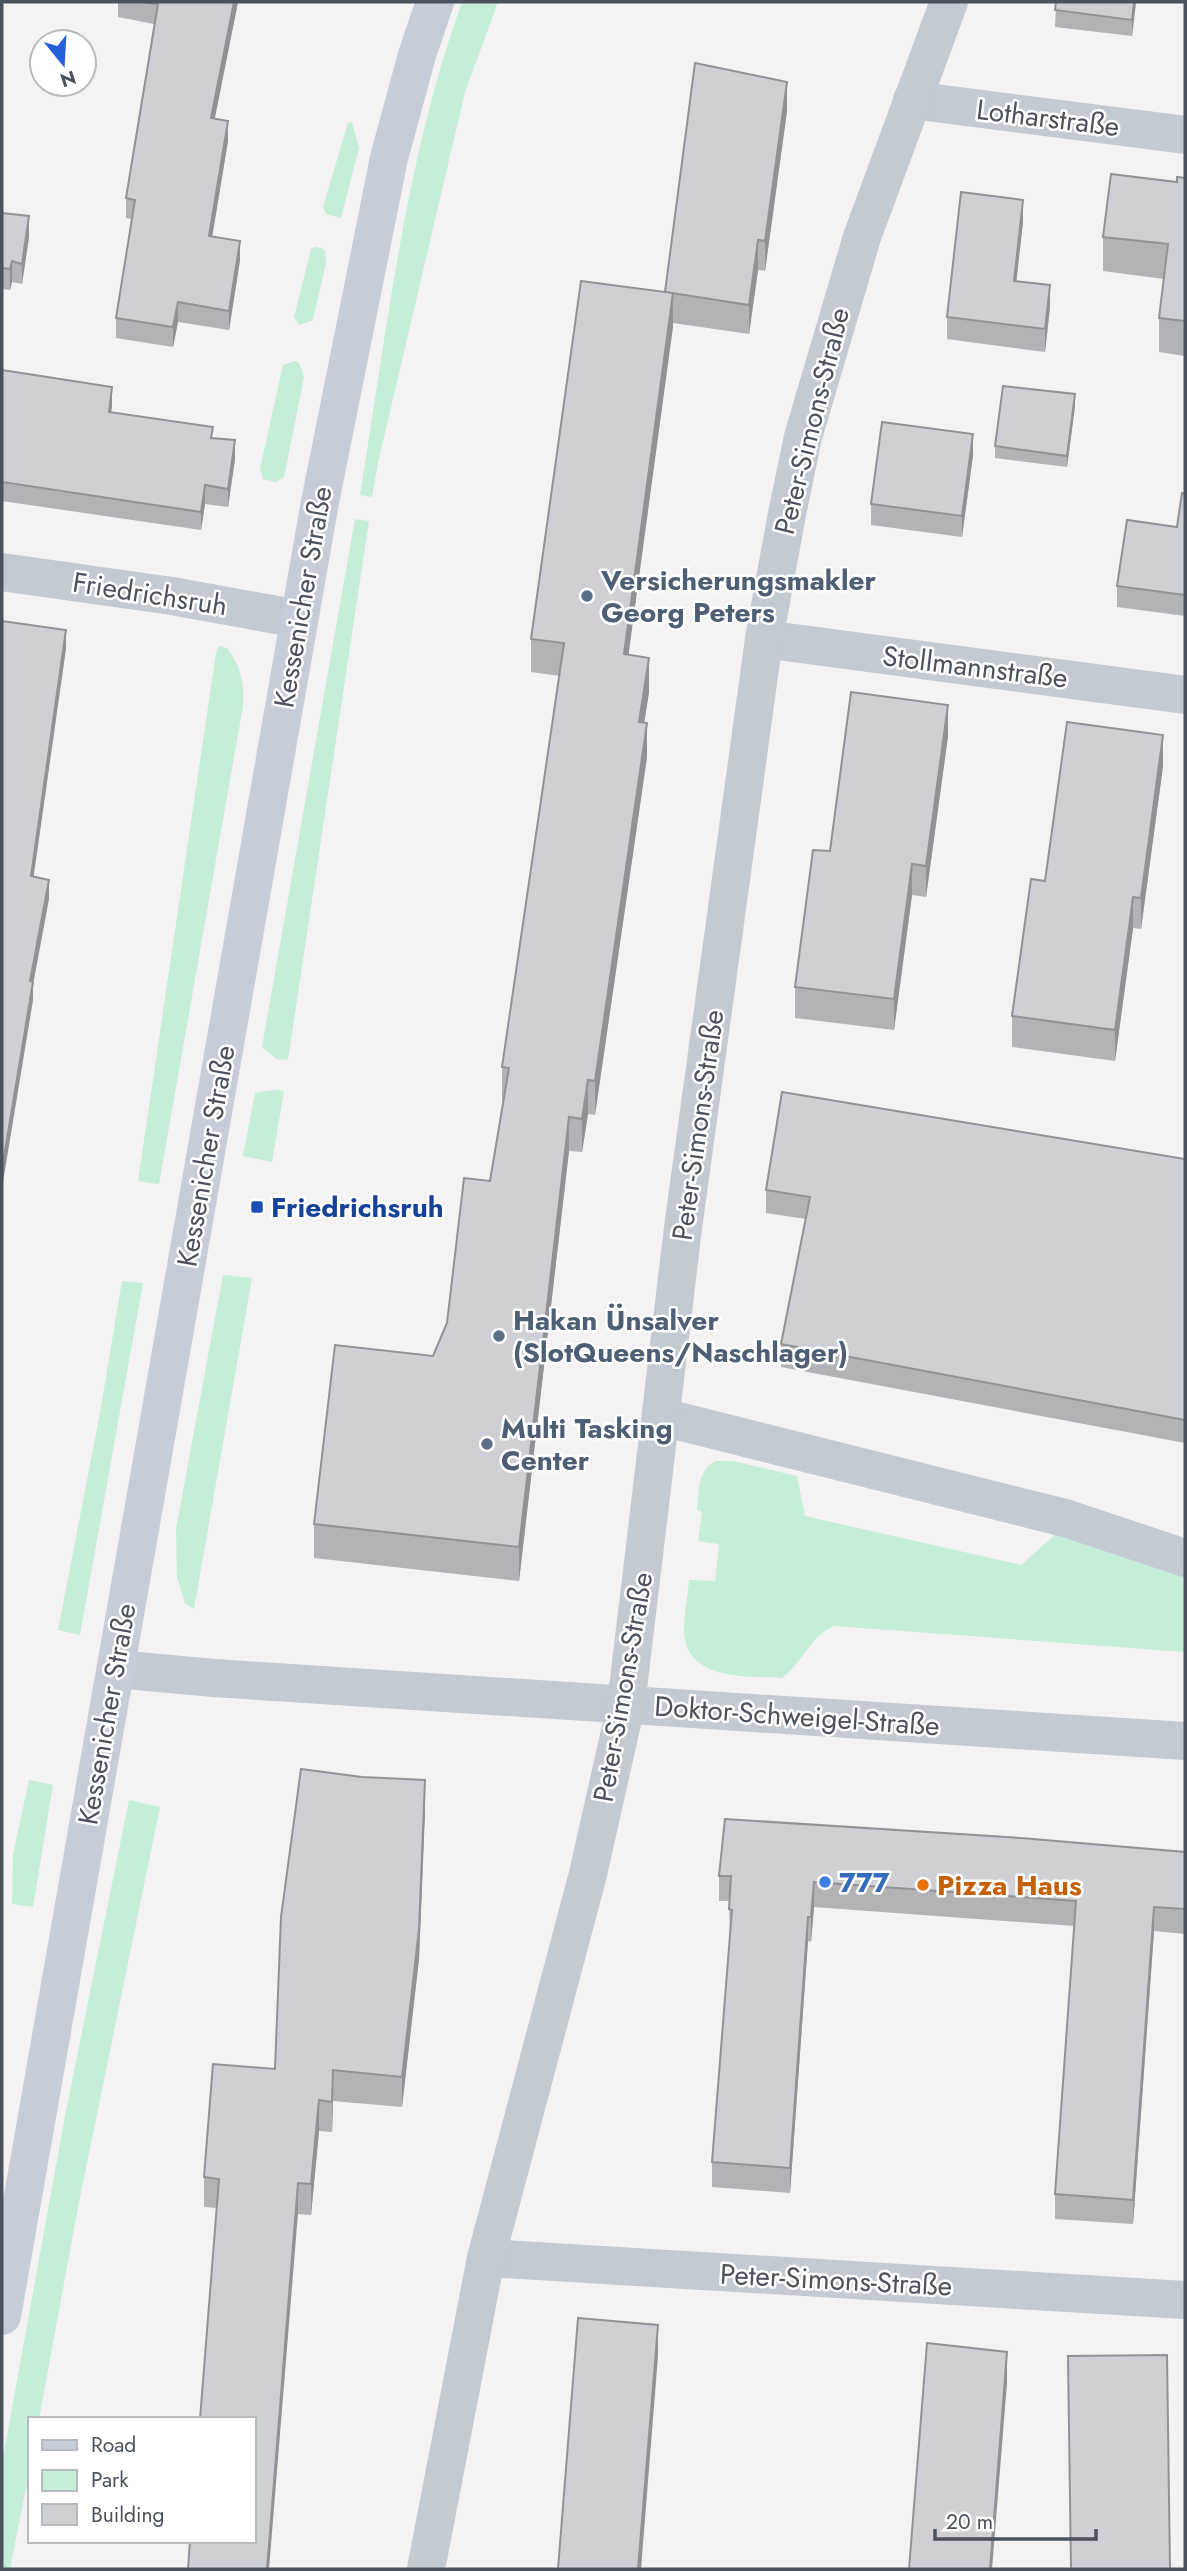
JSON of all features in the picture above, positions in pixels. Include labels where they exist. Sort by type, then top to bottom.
[{"type":"main road","name":"Kessenicher Straße","points":[[2,2316],[299,619],[388,158],[416,55],[435,2]]},
{"type":"street","name":"Peter-Simons-Straße","points":[[426,2569],[486,2258],[588,1874],[626,1705],[683,1228],[764,639],[803,437],[862,237],[948,2]]},
{"type":"street","name":"Lotharstraße","points":[[912,100],[1185,135]]},
{"type":"street","name":"Friedrichsruh","points":[[2,572],[172,596],[299,619]]},
{"type":"street","name":"Stollmannstraße","points":[[764,639],[1185,695]]},
{"type":"street","points":[[662,1417],[1053,1514],[1185,1558]]},
{"type":"street","name":"Doktor-Schweigel-Straße","points":[[116,1669],[195,1677],[1185,1741]]},
{"type":"street","name":"Peter-Simons-Straße","points":[[486,2258],[1185,2300]]},
{"type":"green space","points":[[462,2],[498,2],[465,92],[372,497],[360,495],[389,308],[412,184],[442,62]]},
{"type":"green space","points":[[352,122],[359,148],[341,218],[326,214],[323,207],[348,123]]},
{"type":"green space","points":[[315,247],[325,251],[326,263],[313,320],[299,325],[294,317],[311,249]]},
{"type":"green space","points":[[294,361],[299,363],[304,377],[284,477],[276,482],[263,479],[260,469],[283,365]]},
{"type":"green space","points":[[355,519],[369,521],[288,1060],[277,1059],[262,1047]]},
{"type":"green space","points":[[219,646],[227,648],[238,668],[242,682],[243,706],[159,1184],[138,1181]]},
{"type":"green space","points":[[284,1091],[272,1162],[243,1156],[255,1093]]},
{"type":"green space","points":[[223,1275],[252,1278],[194,1609],[185,1603],[177,1577],[176,1529]]},
{"type":"green space","points":[[122,1281],[143,1283],[80,1635],[58,1630],[100,1413]]},
{"type":"green space","points":[[716,1461],[733,1461],[797,1476],[805,1516],[1021,1565],[1058,1532],[1185,1577],[1185,1652],[835,1626],[820,1635],[782,1678],[736,1675],[706,1667],[695,1659],[687,1647],[684,1624],[689,1580],[715,1581],[719,1544],[698,1541],[702,1512],[697,1510],[702,1476]]},
{"type":"green space","points":[[29,1780],[53,1785],[33,1907],[12,1904],[13,1855]]},
{"type":"green space","points":[[129,1800],[160,1807],[79,2202],[39,2417],[28,2417],[28,2478],[10,2569],[2,2569],[2,2463],[65,2116]]},
{"type":"building","points":[[142,2],[234,2],[211,118],[228,121],[209,236],[240,241],[229,311],[178,302],[173,327],[116,318],[135,200],[126,198],[158,4]]},
{"type":"building","points":[[1056,2],[1134,2],[1132,20],[1055,10]]},
{"type":"building","points":[[695,63],[787,82],[765,241],[758,240],[749,305],[665,292]]},
{"type":"building","points":[[1111,174],[1177,182],[1177,177],[1185,178],[1185,321],[1159,318],[1168,244],[1103,237]]},
{"type":"building","points":[[961,192],[1023,200],[1014,281],[1050,285],[1045,329],[947,317]]},
{"type":"building","points":[[2,213],[29,216],[22,264],[12,261],[10,269],[2,268]]},
{"type":"building","points":[[581,281],[673,293],[624,654],[649,658],[639,722],[647,723],[595,1081],[588,1080],[582,1119],[569,1117],[519,1547],[314,1524],[335,1345],[433,1356],[447,1323],[464,1178],[490,1181],[509,1068],[502,1067],[564,643],[531,639]]},
{"type":"building","points":[[2,370],[112,387],[109,412],[213,427],[211,438],[235,440],[228,489],[205,485],[201,512],[2,482]]},
{"type":"building","points":[[1003,386],[1075,394],[1067,456],[995,446]]},
{"type":"building","points":[[882,422],[973,434],[962,516],[871,504]]},
{"type":"building","points":[[1182,493],[1185,494],[1185,595],[1117,586],[1127,520],[1177,527]]},
{"type":"building","points":[[2,621],[66,630],[31,876],[49,880],[30,981],[33,982],[2,1169]]},
{"type":"building","points":[[851,692],[948,705],[926,866],[912,864],[894,999],[795,987],[813,850],[830,851]]},
{"type":"building","points":[[1067,722],[1163,735],[1141,898],[1133,897],[1115,1030],[1012,1016],[1031,879],[1045,881]]},
{"type":"building","points":[[782,1092],[1185,1159],[1185,1420],[781,1344],[810,1197],[766,1190]]},
{"type":"building","points":[[301,1769],[362,1777],[425,1780],[419,1929],[402,2077],[333,2070],[332,2102],[319,2100],[311,2184],[298,2183],[267,2569],[188,2569],[190,2543],[256,2543],[256,2417],[200,2417],[219,2179],[204,2177],[213,2064],[275,2069],[281,1917]]},
{"type":"building","points":[[725,1819],[1021,1838],[1185,1852],[1185,1909],[1154,1907],[1133,2200],[1055,2194],[1076,1901],[814,1882],[811,1917],[808,1917],[790,2168],[712,2162],[732,1910],[729,1909],[731,1876],[719,1876]]},
{"type":"building","points":[[578,2318],[658,2325],[638,2569],[558,2569]]},
{"type":"building","points":[[927,2343],[1007,2352],[990,2569],[909,2569]]},
{"type":"building","points":[[1167,2355],[1170,2569],[1071,2569],[1068,2356]]},
{"type":"place","name":"Versicherungsmakler Georg Peters","points":[[587,596]]},
{"type":"place","name":"Friedrichsruh","points":[[257,1207]]},
{"type":"place","name":"Hakan Ünsalver (SlotQueens/Naschlager)","points":[[499,1336]]},
{"type":"place","name":"Multi Tasking Center","points":[[487,1444]]},
{"type":"place","name":"777","points":[[825,1882]]},
{"type":"place","name":"Pizza Haus","points":[[923,1885]]}]
